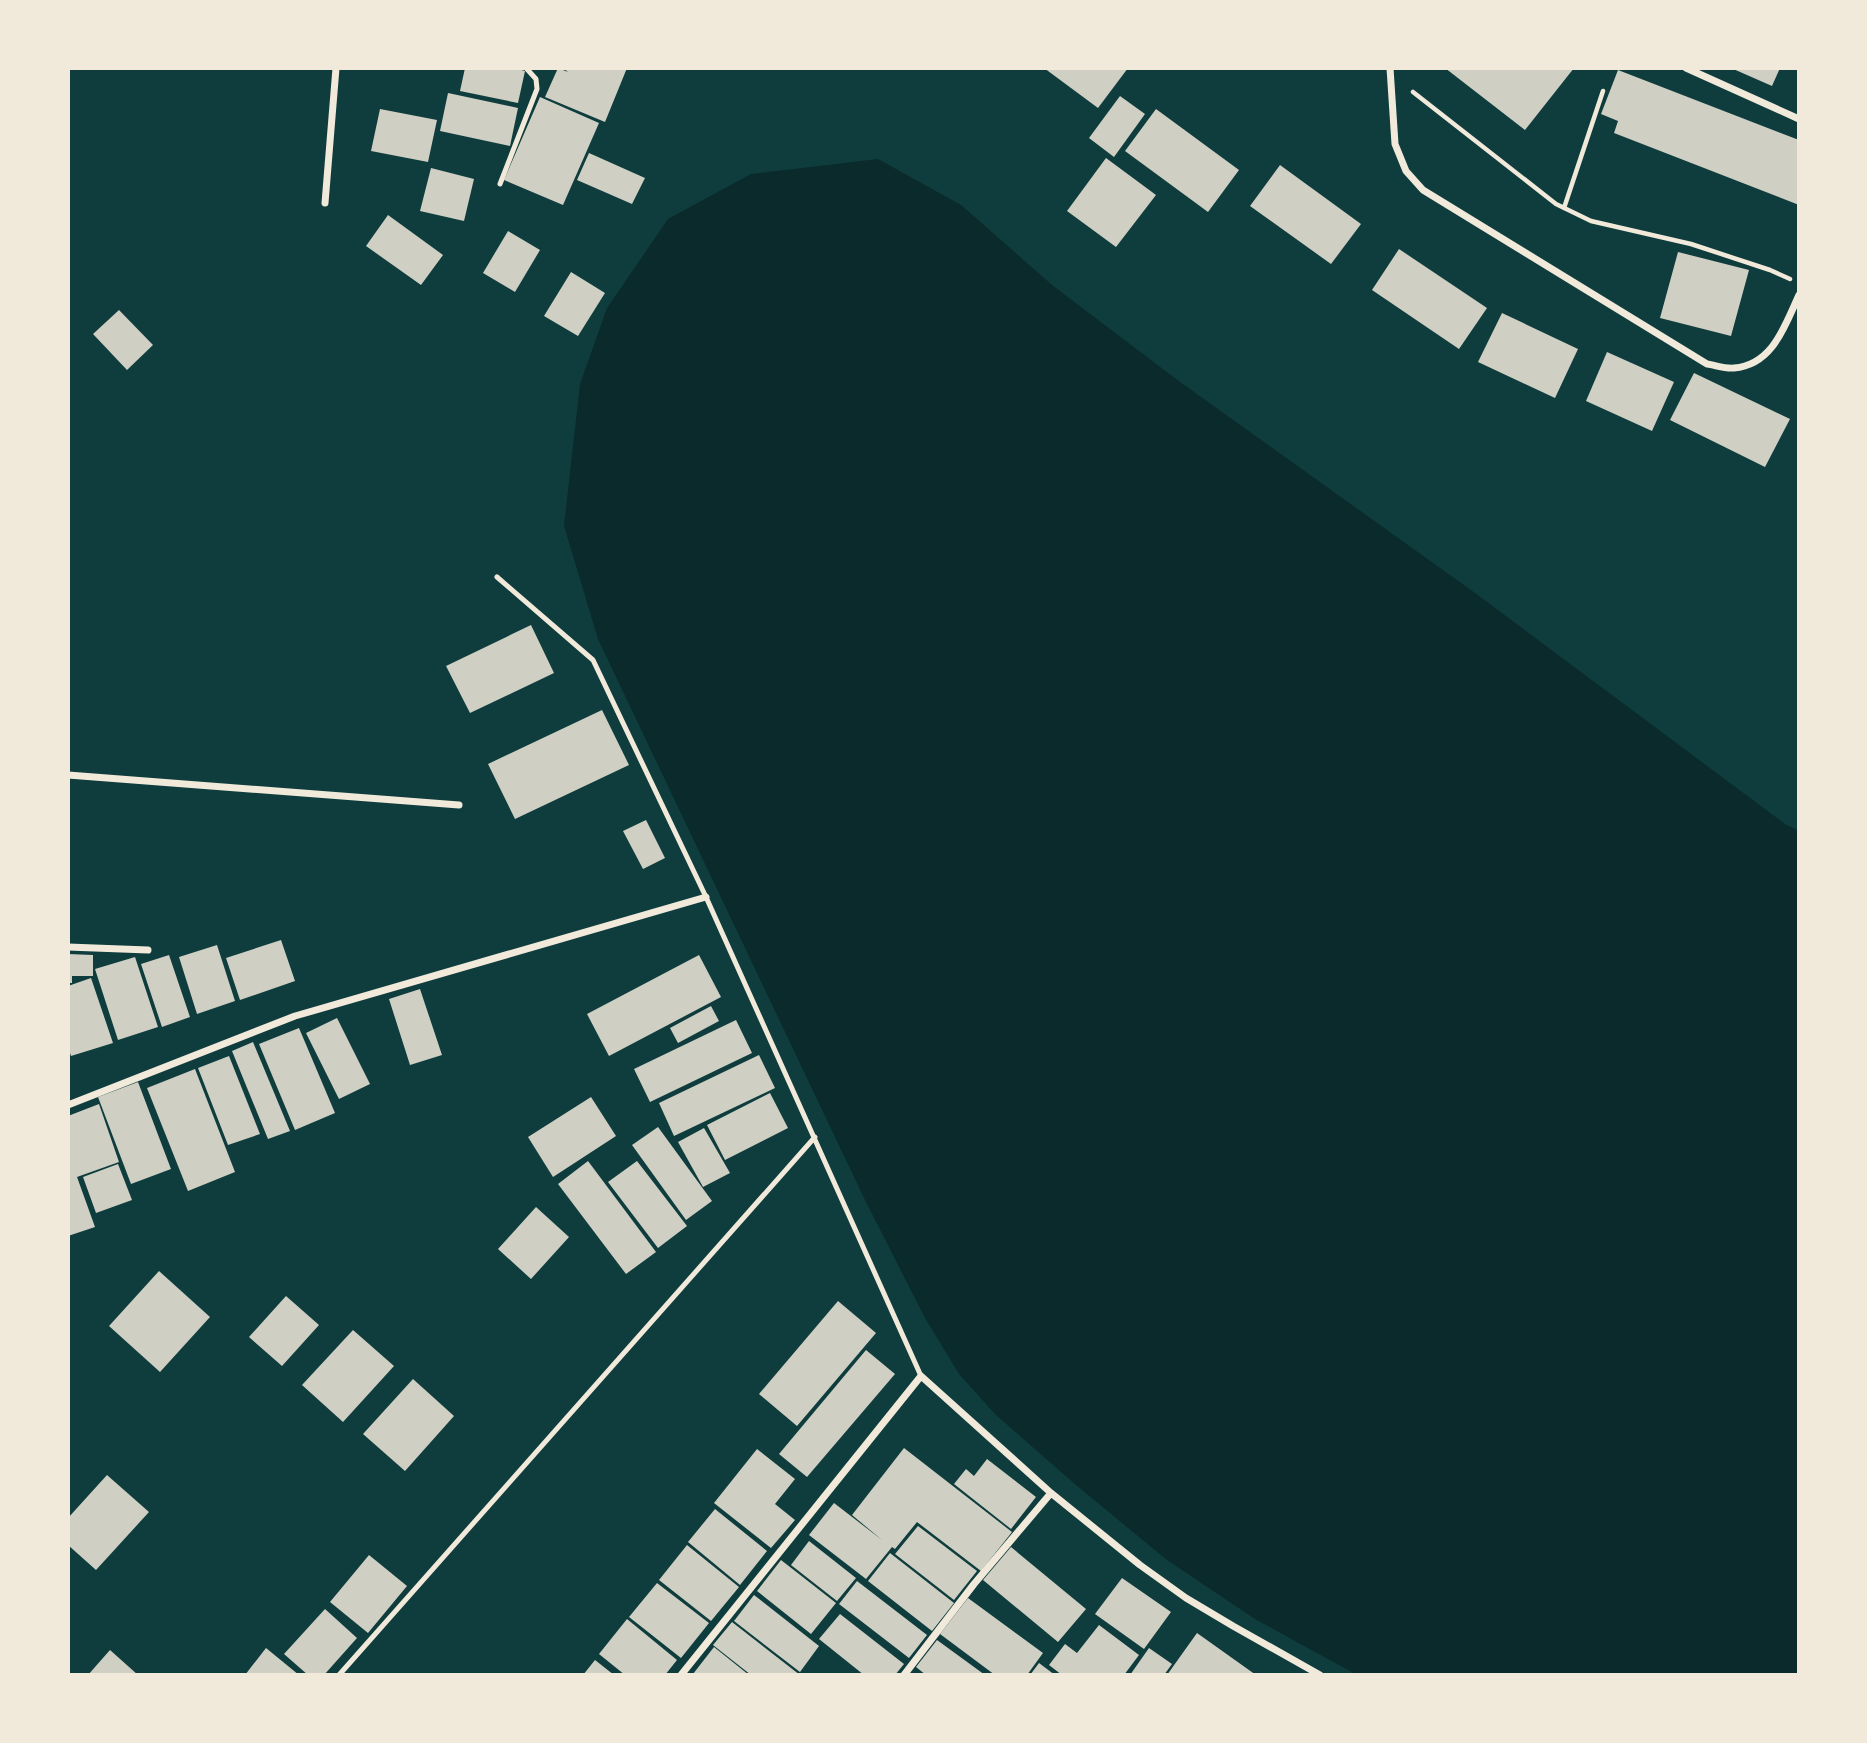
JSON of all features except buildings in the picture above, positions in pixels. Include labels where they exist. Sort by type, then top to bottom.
[{"type":"street","points":[[325,203],[336,68]]},
{"type":"street","points":[[1686,68],[1799,118]]},
{"type":"street","points":[[1390,71],[1395,144],[1406,171],[1423,190],[1707,364],[1732,368],[1750,365],[1765,355],[1777,341],[1799,295]]},
{"type":"street","points":[[68,775],[459,805]]},
{"type":"street","points":[[68,1105],[295,1016],[706,897]]},
{"type":"street","points":[[68,947],[148,950]]},
{"type":"street","points":[[681,1675],[920,1376],[1051,1493],[1140,1566],[1186,1598],[1320,1675]]},
{"type":"street","points":[[904,1675],[974,1584],[1051,1493]]},
{"type":"lane","points":[[500,184],[537,89],[536,79],[526,68]]},
{"type":"lane","points":[[497,576],[593,660],[706,897],[920,1376]]},
{"type":"lane","points":[[339,1675],[815,1138]]},
{"type":"path","points":[[1390,71],[1556,204],[1591,221],[1691,244],[1770,270],[1799,284]]},
{"type":"path","points":[[1564,208],[1603,91]]},
{"type":"water","points":[[878,159],[961,205],[1052,285],[1176,379],[1475,593],[1785,824],[1799,831],[1799,1675],[1357,1675],[1255,1619],[1167,1560],[995,1414],[959,1374],[925,1318],[864,1198],[598,639],[564,526],[580,384],[607,308],[668,219],[751,174]]}]
